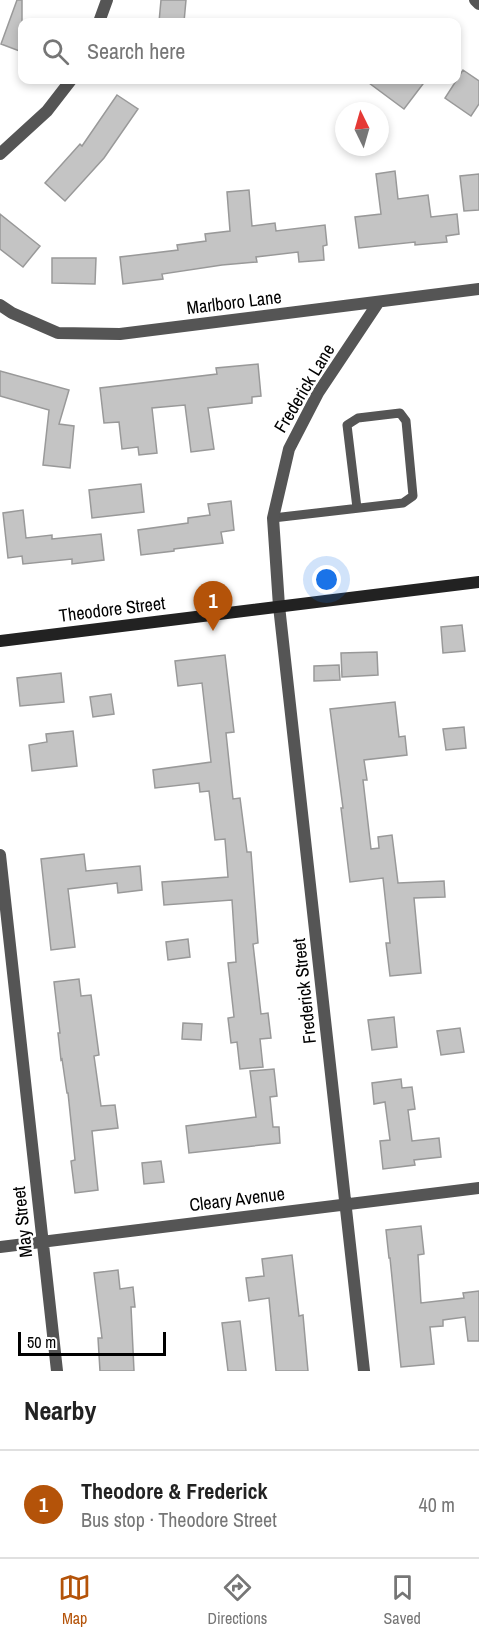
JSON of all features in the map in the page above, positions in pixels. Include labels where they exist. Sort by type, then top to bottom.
[{"type":"main road","name":"Theodore Street","points":[[0,641],[479,582]]},
{"type":"street","points":[[100,18],[107,0]]},
{"type":"street","points":[[475,0],[479,4]]},
{"type":"street","points":[[0,154],[47,111],[68,84]]},
{"type":"street","name":"Marlboro Lane","points":[[0,305],[12,314],[58,333],[120,334],[479,289]]},
{"type":"street","name":"Frederick Lane","points":[[279,606],[273,518],[289,449],[318,393],[378,303]]},
{"type":"street","name":"Frederick Street","points":[[279,606],[364,1371]]},
{"type":"street","name":"May Street","points":[[0,855],[57,1371]]},
{"type":"street","name":"Cleary Avenue","points":[[0,1247],[479,1188]]},
{"type":"lane","points":[[273,518],[403,503],[413,496],[406,421],[400,413],[358,418],[347,425],[357,508]]},
{"type":"building","points":[[17,0],[22,0],[22,18],[18,18],[18,50],[1,44]]},
{"type":"building","points":[[161,0],[186,0],[184,18],[159,18]]},
{"type":"building","points":[[463,70],[479,81],[479,104],[471,116],[445,98],[454,84],[461,84]]},
{"type":"building","points":[[370,84],[423,84],[404,109]]},
{"type":"building","points":[[117,95],[138,109],[104,158],[65,201],[45,183],[80,144],[82,146]]},
{"type":"building","points":[[395,171],[398,199],[428,195],[431,217],[457,214],[459,234],[446,236],[447,242],[415,245],[415,242],[359,248],[355,217],[381,214],[376,174]]},
{"type":"building","points":[[479,174],[479,210],[464,211],[460,176]]},
{"type":"building","points":[[249,190],[252,226],[275,223],[276,231],[325,225],[327,245],[323,246],[324,260],[299,262],[298,252],[256,257],[257,262],[162,274],[163,279],[123,284],[120,257],[178,250],[177,245],[206,241],[205,234],[230,231],[227,192]]},
{"type":"building","points":[[0,214],[40,246],[23,267],[0,249]]},
{"type":"building","points":[[52,258],[96,258],[95,284],[52,283]]},
{"type":"building","points":[[258,364],[261,396],[252,397],[252,403],[208,408],[214,449],[191,452],[185,405],[152,408],[157,453],[139,455],[138,447],[122,449],[119,422],[104,423],[100,388],[217,374],[216,368]]},
{"type":"building","points":[[0,371],[69,390],[59,424],[74,426],[70,468],[43,465],[49,410],[0,396]]},
{"type":"building","points":[[141,484],[144,512],[92,518],[89,490]]},
{"type":"building","points":[[231,501],[234,530],[221,532],[223,543],[141,555],[138,530],[188,523],[188,518],[210,515],[208,504]]},
{"type":"building","points":[[23,510],[26,538],[52,535],[52,539],[101,534],[104,560],[72,564],[72,559],[23,564],[22,556],[8,558],[3,513]]},
{"type":"building","points":[[462,625],[465,651],[443,653],[441,627]]},
{"type":"building","points":[[377,652],[378,675],[342,677],[341,653]]},
{"type":"building","points":[[225,655],[234,732],[226,733],[233,799],[240,798],[247,852],[251,852],[258,943],[253,944],[261,1014],[268,1013],[271,1038],[260,1039],[263,1067],[240,1069],[237,1042],[231,1043],[228,1018],[234,1017],[228,963],[236,962],[232,900],[164,905],[162,882],[228,877],[225,839],[215,840],[209,791],[200,792],[199,783],[155,788],[153,770],[211,762],[202,683],[178,686],[175,661]]},
{"type":"building","points":[[339,665],[340,680],[314,681],[314,666]]},
{"type":"building","points":[[61,673],[64,702],[20,706],[17,678]]},
{"type":"building","points":[[111,694],[114,714],[93,717],[90,697]]},
{"type":"building","points":[[395,702],[399,737],[405,736],[407,755],[364,760],[367,780],[363,780],[371,849],[379,848],[378,837],[392,835],[398,883],[444,881],[445,897],[414,898],[421,973],[390,976],[386,943],[390,943],[383,878],[350,882],[330,709]]},
{"type":"building","points":[[464,727],[466,748],[446,750],[443,729]]},
{"type":"building","points":[[73,731],[77,766],[32,771],[29,745],[47,742],[46,734]]},
{"type":"building","points":[[84,854],[86,871],[140,866],[142,890],[118,893],[117,883],[68,889],[75,947],[51,950],[41,859]]},
{"type":"building","points":[[188,939],[190,957],[168,960],[166,942]]},
{"type":"building","points":[[79,979],[81,996],[91,995],[99,1055],[94,1056],[101,1106],[115,1105],[118,1128],[92,1131],[98,1190],[75,1193],[71,1161],[75,1160],[68,1093],[61,1060],[54,982]]},
{"type":"building","points":[[394,1017],[397,1047],[372,1050],[368,1020]]},
{"type":"building","points":[[183,1023],[202,1024],[201,1040],[182,1039]]},
{"type":"building","points":[[460,1028],[464,1052],[441,1055],[437,1031]]},
{"type":"building","points":[[274,1069],[277,1096],[270,1097],[273,1127],[279,1127],[280,1143],[189,1153],[186,1126],[256,1117],[250,1071]]},
{"type":"building","points":[[401,1079],[402,1088],[412,1087],[415,1109],[408,1110],[412,1141],[439,1138],[441,1157],[414,1160],[415,1165],[383,1169],[380,1141],[390,1140],[385,1102],[374,1104],[372,1083]]},
{"type":"building","points":[[161,1161],[164,1182],[144,1184],[142,1163]]},
{"type":"building","points":[[421,1226],[424,1254],[418,1255],[421,1303],[464,1298],[463,1293],[479,1291],[479,1341],[468,1341],[465,1317],[443,1320],[443,1326],[430,1327],[434,1364],[401,1367],[386,1230]]},
{"type":"building","points":[[292,1255],[299,1316],[303,1315],[308,1371],[276,1371],[269,1298],[249,1301],[246,1278],[264,1276],[262,1259]]},
{"type":"building","points":[[118,1270],[120,1289],[133,1287],[135,1307],[131,1307],[134,1371],[100,1371],[98,1338],[102,1338],[94,1273]]},
{"type":"building","points":[[240,1321],[246,1371],[228,1371],[222,1323]]},
{"type":"place","name":"Theodore & Frederick","points":[[213,631]]}]
